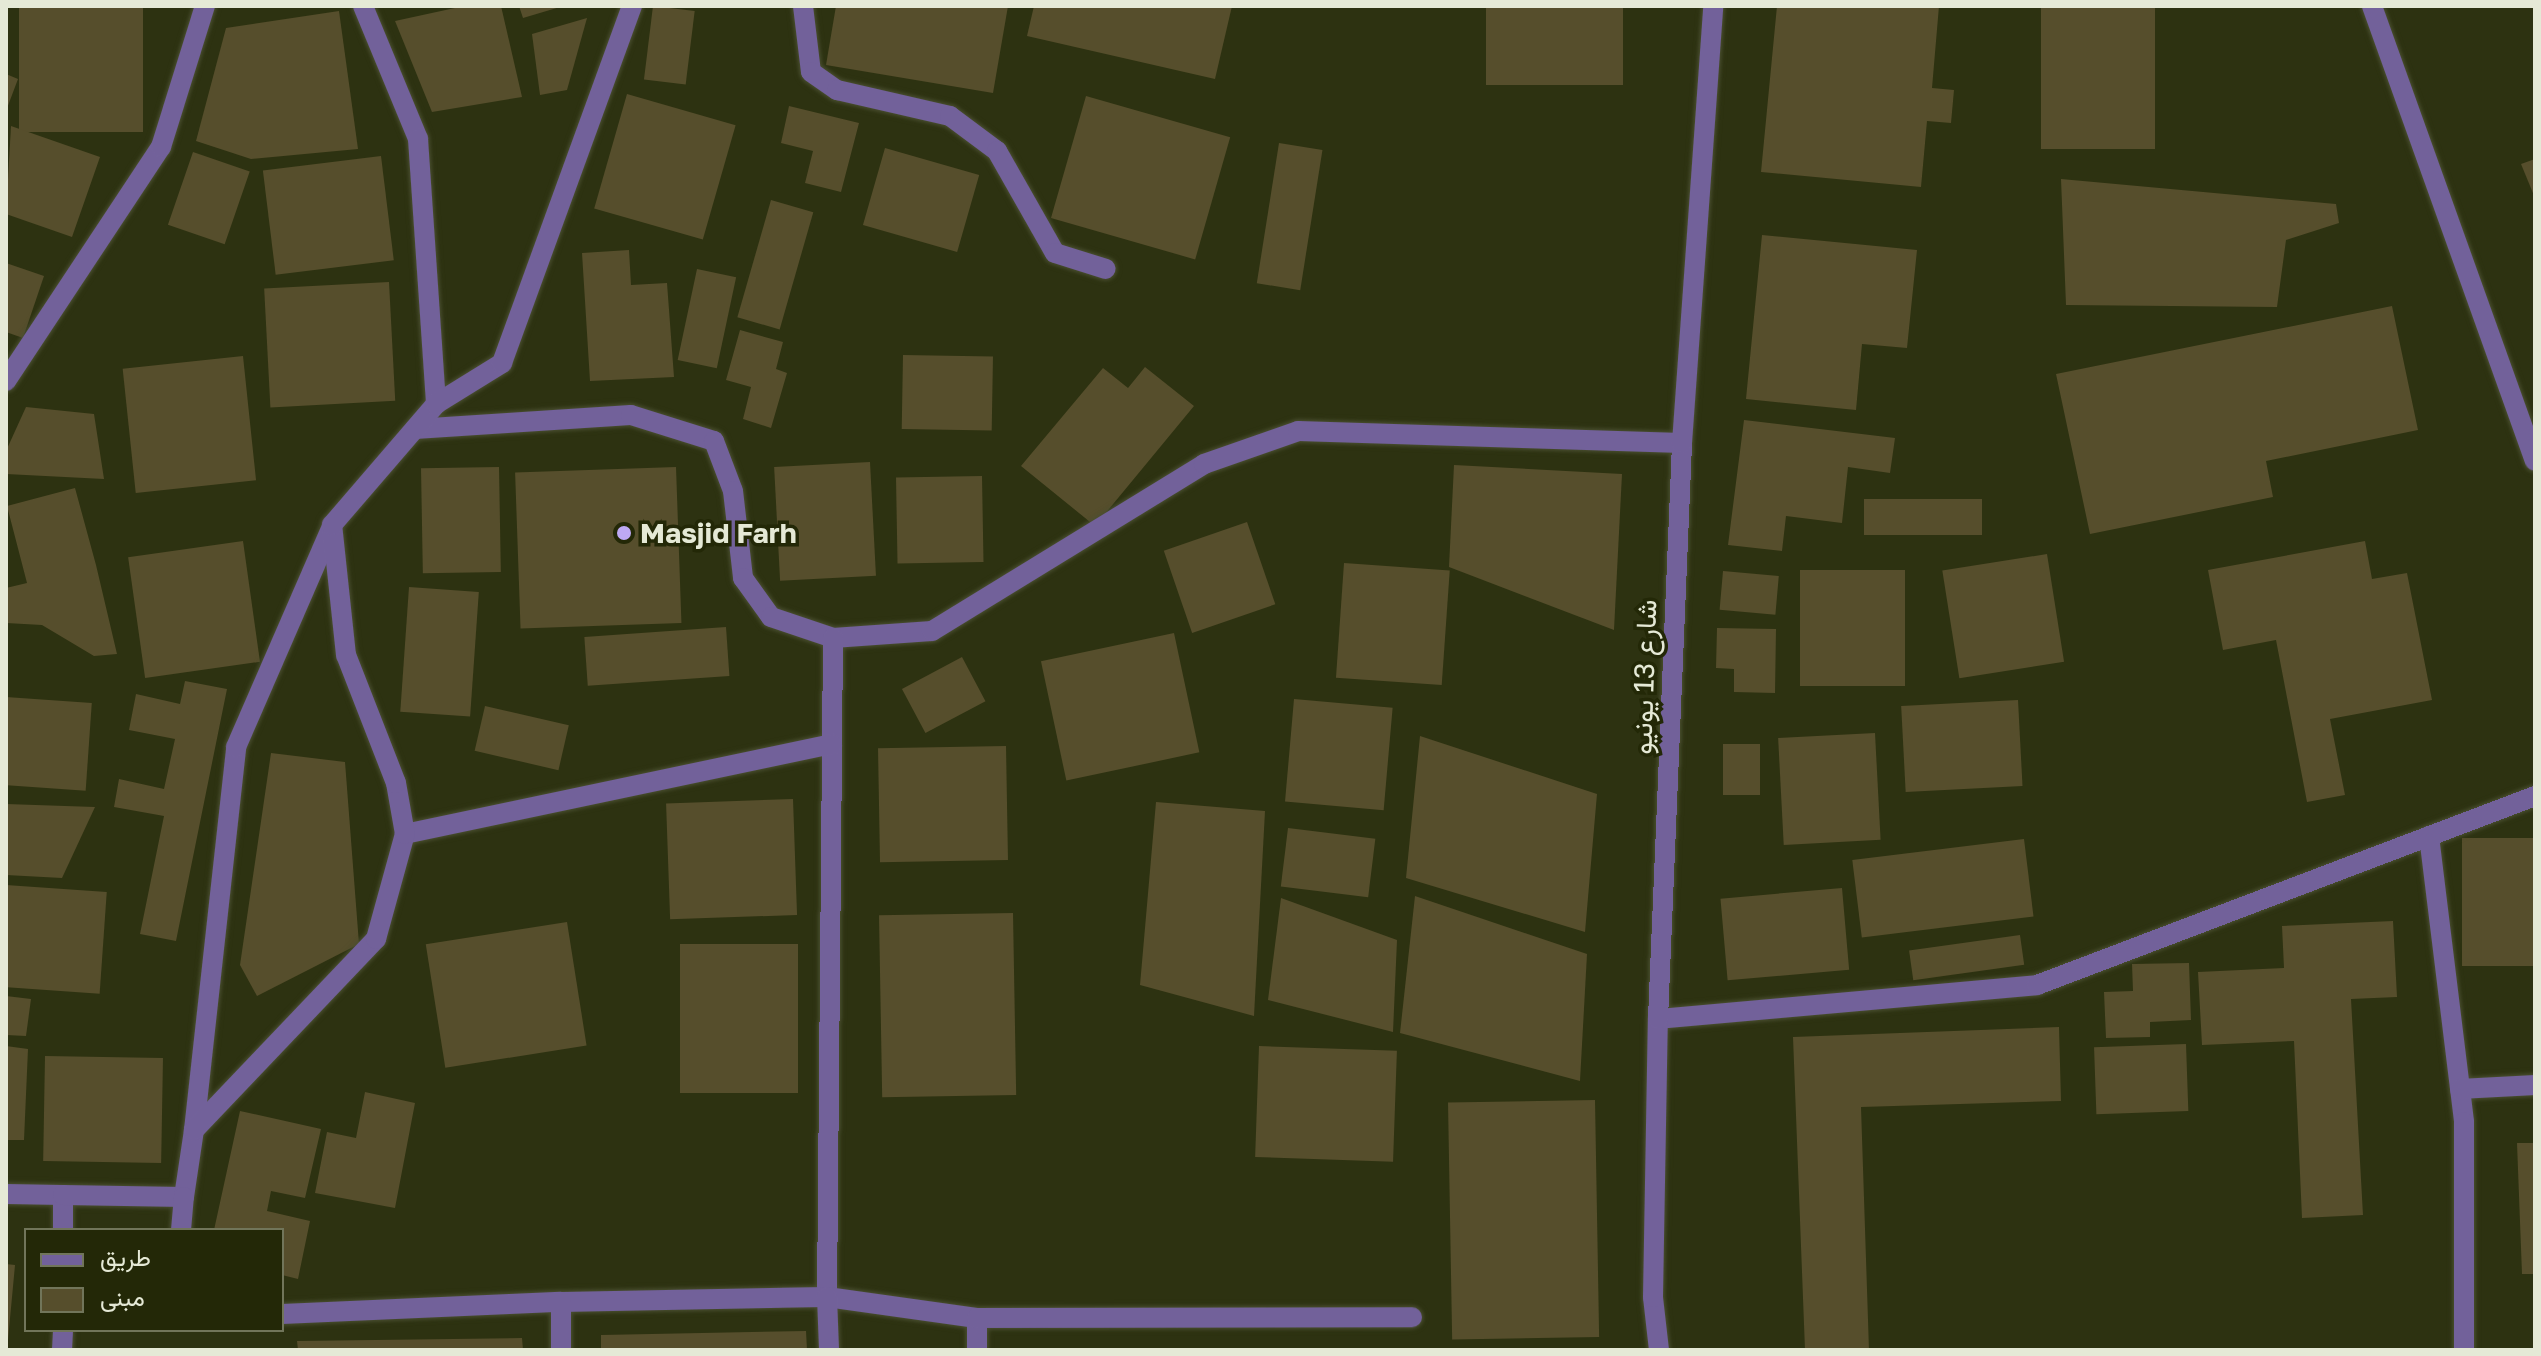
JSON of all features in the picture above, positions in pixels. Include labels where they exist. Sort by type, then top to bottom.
[{"type":"street","points":[[6,381],[161,147],[205,6]]},
{"type":"street","points":[[363,6],[418,139],[436,404]]},
{"type":"street","points":[[181,1228],[236,747],[332,525],[436,404],[502,363],[632,6]]},
{"type":"street","points":[[803,6],[811,72],[837,90],[950,116],[997,151],[1055,253],[1106,269]]},
{"type":"street","name":"شارع 13 يونيو","points":[[1659,1350],[1653,1297],[1658,1019],[1682,443],[1713,6]]},
{"type":"street","points":[[2372,6],[2535,461]]},
{"type":"street","points":[[415,429],[631,415],[714,441],[733,491],[743,578],[771,617],[833,638],[932,631],[1204,464],[1298,431],[1682,443]]},
{"type":"street","points":[[194,1130],[376,939],[405,834],[396,783],[346,655],[332,525]]},
{"type":"street","points":[[829,1350],[833,638]]},
{"type":"street","points":[[405,834],[832,744]]},
{"type":"street","points":[[1658,1019],[2037,985],[2535,796]]},
{"type":"street","points":[[2429,836],[2460,1089],[2464,1350]]},
{"type":"street","points":[[2460,1089],[2535,1085]]},
{"type":"street","points":[[6,1194],[184,1197]]},
{"type":"street","points":[[63,1195],[63,1228]]},
{"type":"street","points":[[284,1314],[561,1302],[827,1297],[977,1318],[1412,1317]]},
{"type":"street","points":[[561,1302],[561,1350]]},
{"type":"street","points":[[977,1318],[977,1350]]},
{"type":"building","points":[[19,6],[143,6],[143,132],[19,132]]},
{"type":"building","points":[[464,6],[501,6],[522,97],[432,112],[395,21]]},
{"type":"building","points":[[519,6],[560,6],[560,7],[523,18]]},
{"type":"building","points":[[653,6],[695,11],[686,85],[644,79]]},
{"type":"building","points":[[836,6],[1008,6],[993,93],[826,65]]},
{"type":"building","points":[[1034,6],[1232,6],[1215,79],[1027,36]]},
{"type":"building","points":[[1486,6],[1623,6],[1623,85],[1486,85]]},
{"type":"building","points":[[1777,6],[1939,6],[1932,88],[1954,90],[1951,123],[1927,121],[1921,187],[1761,172]]},
{"type":"building","points":[[2041,6],[2155,6],[2155,149],[2041,149]]},
{"type":"building","points":[[339,11],[358,149],[251,159],[196,141],[226,28]]},
{"type":"building","points":[[587,18],[567,90],[540,95],[532,34]]},
{"type":"building","points":[[6,74],[18,79],[6,111]]},
{"type":"building","points":[[627,94],[736,125],[703,240],[594,208]]},
{"type":"building","points":[[1086,96],[1230,137],[1195,259],[1051,218]]},
{"type":"building","points":[[789,106],[859,123],[841,192],[805,183],[813,151],[781,143]]},
{"type":"building","points":[[11,126],[100,157],[72,237],[6,214]]},
{"type":"building","points":[[1279,143],[1322,150],[1300,290],[1257,283]]},
{"type":"building","points":[[885,148],[979,175],[957,252],[863,225]]},
{"type":"building","points":[[193,152],[250,172],[225,244],[168,225]]},
{"type":"building","points":[[381,156],[394,260],[276,275],[263,171]]},
{"type":"building","points":[[2535,159],[2535,198],[2521,164]]},
{"type":"building","points":[[2061,179],[2336,204],[2339,223],[2286,240],[2277,307],[2066,305]]},
{"type":"building","points":[[771,200],[813,212],[780,329],[737,317]]},
{"type":"building","points":[[1762,235],[1917,250],[1907,348],[1862,344],[1856,410],[1746,399]]},
{"type":"building","points":[[629,250],[631,285],[667,283],[674,377],[590,381],[582,253]]},
{"type":"building","points":[[6,263],[44,276],[23,338],[6,332]]},
{"type":"building","points":[[697,269],[736,277],[717,368],[678,360]]},
{"type":"building","points":[[389,282],[395,401],[270,407],[264,289]]},
{"type":"building","points":[[2392,306],[2418,430],[2266,461],[2273,497],[2090,534],[2056,374]]},
{"type":"building","points":[[740,330],[783,342],[776,369],[787,373],[771,428],[743,419],[751,387],[726,380]]},
{"type":"building","points":[[903,355],[993,357],[992,431],[902,429]]},
{"type":"building","points":[[243,356],[256,480],[136,493],[123,369]]},
{"type":"building","points":[[1145,367],[1194,406],[1095,526],[1021,466],[1103,368],[1128,388]]},
{"type":"building","points":[[26,407],[94,414],[104,479],[6,474],[6,451]]},
{"type":"building","points":[[1744,420],[1895,438],[1890,473],[1848,467],[1842,523],[1786,516],[1782,551],[1728,545]]},
{"type":"building","points":[[870,462],[876,576],[780,581],[774,467]]},
{"type":"building","points":[[1454,465],[1622,474],[1614,630],[1449,567]]},
{"type":"building","points":[[499,467],[501,572],[423,573],[421,468]]},
{"type":"building","points":[[676,467],[681,623],[521,629],[515,473]]},
{"type":"building","points":[[982,476],[984,562],[898,563],[896,478]]},
{"type":"building","points":[[75,488],[117,654],[94,656],[42,625],[6,623],[6,588],[27,583],[7,506]]},
{"type":"building","points":[[1864,499],[1982,499],[1982,535],[1864,535]]},
{"type":"building","points":[[1247,522],[1275,604],[1192,633],[1164,551]]},
{"type":"building","points":[[243,541],[260,662],[145,678],[128,557]]},
{"type":"building","points":[[2365,541],[2372,579],[2407,573],[2432,700],[2330,719],[2345,795],[2307,802],[2276,640],[2223,650],[2208,570]]},
{"type":"building","points":[[2047,554],[2064,662],[1959,678],[1942,571]]},
{"type":"building","points":[[1344,563],[1450,570],[1442,685],[1336,678]]},
{"type":"building","points":[[1800,570],[1905,570],[1905,686],[1800,686]]},
{"type":"building","points":[[1723,571],[1779,576],[1775,615],[1720,610]]},
{"type":"building","points":[[409,587],[479,592],[470,717],[400,712]]},
{"type":"building","points":[[726,627],[729,676],[588,686],[584,637]]},
{"type":"building","points":[[1717,628],[1776,629],[1775,693],[1734,692],[1734,669],[1716,668]]},
{"type":"building","points":[[1174,633],[1199,752],[1066,781],[1041,661]]},
{"type":"building","points":[[962,657],[985,701],[925,733],[902,689]]},
{"type":"building","points":[[185,681],[227,689],[176,941],[140,934],[164,816],[114,807],[119,779],[164,789],[175,739],[129,730],[136,694],[180,704]]},
{"type":"building","points":[[6,697],[92,703],[86,791],[6,785]]},
{"type":"building","points":[[1294,699],[1393,708],[1384,810],[1285,802]]},
{"type":"building","points":[[2018,700],[2023,786],[1906,792],[1901,706]]},
{"type":"building","points":[[485,706],[569,725],[558,770],[475,751]]},
{"type":"building","points":[[1875,733],[1881,840],[1784,845],[1778,738]]},
{"type":"building","points":[[1420,736],[1597,794],[1585,932],[1406,878]]},
{"type":"building","points":[[1723,744],[1760,744],[1760,795],[1723,795]]},
{"type":"building","points":[[1006,746],[1008,860],[880,862],[878,748]]},
{"type":"building","points":[[271,753],[345,762],[359,944],[257,996],[240,965]]},
{"type":"building","points":[[793,799],[797,915],[670,919],[666,803]]},
{"type":"building","points":[[1156,802],[1265,811],[1254,1016],[1140,985]]},
{"type":"building","points":[[6,804],[95,807],[62,878],[6,875]]},
{"type":"building","points":[[1288,828],[1375,839],[1368,897],[1281,887]]},
{"type":"building","points":[[2462,838],[2535,838],[2535,966],[2462,966]]},
{"type":"building","points":[[2024,839],[2034,916],[1862,938],[1852,860]]},
{"type":"building","points":[[6,885],[107,892],[100,994],[6,987]]},
{"type":"building","points":[[1842,888],[1849,970],[1728,980],[1720,899]]},
{"type":"building","points":[[1415,896],[1587,954],[1580,1081],[1400,1033]]},
{"type":"building","points":[[1281,898],[1397,940],[1393,1032],[1268,1000]]},
{"type":"building","points":[[1013,913],[1016,1095],[882,1097],[879,915]]},
{"type":"building","points":[[2393,921],[2397,997],[2351,999],[2363,1215],[2302,1218],[2294,1041],[2202,1045],[2198,972],[2284,968],[2282,926]]},
{"type":"building","points":[[567,922],[587,1045],[445,1068],[426,944]]},
{"type":"building","points":[[2020,935],[2024,965],[1913,980],[1909,951]]},
{"type":"building","points":[[680,944],[798,944],[798,1093],[680,1093]]},
{"type":"building","points":[[2189,963],[2191,1020],[2150,1022],[2150,1037],[2106,1038],[2104,992],[2133,991],[2132,964]]},
{"type":"building","points":[[6,996],[31,999],[26,1036],[6,1035]]},
{"type":"building","points":[[2059,1027],[2061,1101],[1861,1107],[1869,1350],[1805,1350],[1793,1037]]},
{"type":"building","points":[[2186,1044],[2188,1111],[2096,1114],[2094,1047]]},
{"type":"building","points":[[6,1046],[28,1049],[24,1140],[6,1140]]},
{"type":"building","points":[[1259,1046],[1397,1051],[1393,1162],[1255,1157]]},
{"type":"building","points":[[45,1056],[163,1058],[161,1163],[43,1161]]},
{"type":"building","points":[[365,1092],[415,1103],[395,1208],[315,1193],[327,1132],[356,1138]]},
{"type":"building","points":[[1595,1100],[1599,1337],[1452,1340],[1448,1103]]},
{"type":"building","points":[[240,1111],[321,1129],[305,1198],[271,1191],[267,1211],[310,1221],[298,1279],[284,1276],[284,1228],[214,1228]]},
{"type":"building","points":[[2517,1143],[2535,1143],[2535,1274],[2522,1274]]},
{"type":"building","points":[[6,1264],[15,1265],[8,1340],[6,1340]]},
{"type":"building","points":[[806,1331],[807,1350],[601,1350],[601,1335]]},
{"type":"building","points":[[522,1338],[523,1350],[298,1350],[297,1341]]},
{"type":"place","name":"Masjid Farh","points":[[624,533]]}]
